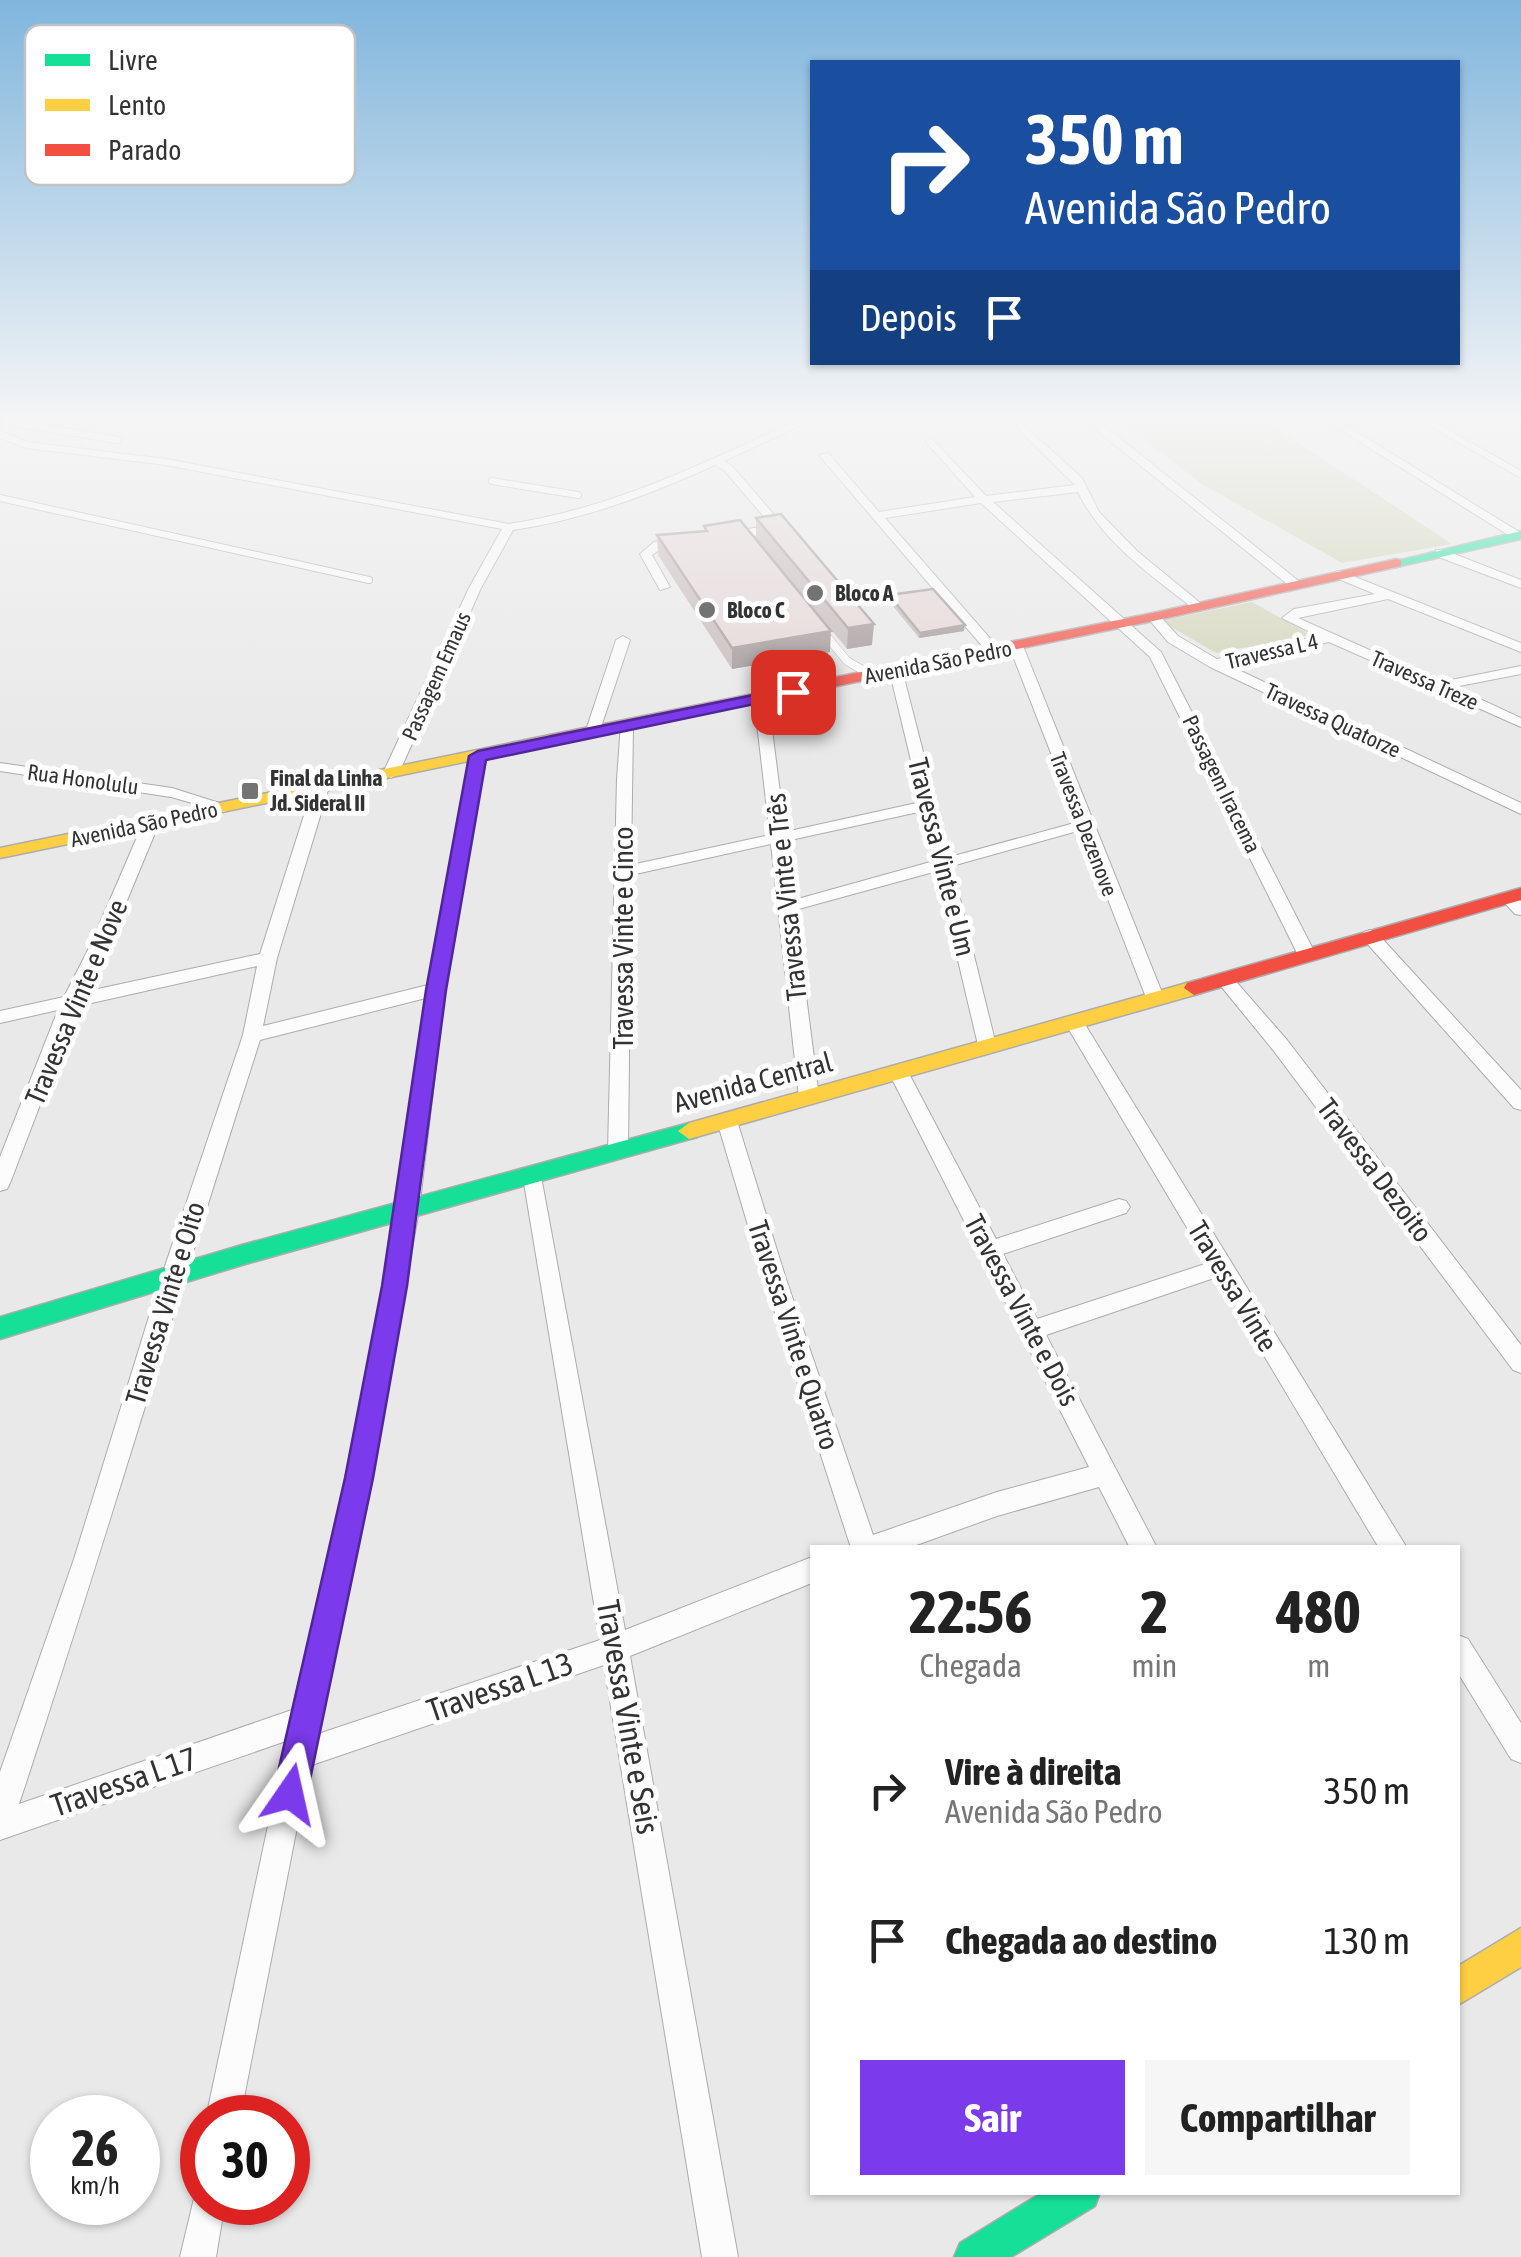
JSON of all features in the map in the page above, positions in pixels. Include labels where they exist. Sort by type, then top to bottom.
[{"type":"main road","name":"Avenida São Pedro","points":[[0,854],[761,698],[786,684],[870,675],[1005,648],[1519,536]]},
{"type":"main road","name":"Avenida Central","points":[[0,1328],[242,1255],[1226,981],[1370,936],[1516,900]]},
{"type":"main road","points":[[1460,1986],[1521,1946]]},
{"type":"main road","points":[[974,2257],[1076,2195]]},
{"type":"street","points":[[500,525],[517,525]]},
{"type":"street","points":[[716,537],[778,528],[776,525]]},
{"type":"street","points":[[885,525],[1005,648]]},
{"type":"street","name":"Passagem Iracema","points":[[1012,525],[1156,655],[1307,955]]},
{"type":"street","points":[[1105,525],[1132,554],[1198,606]]},
{"type":"street","points":[[1222,525],[1296,585]]},
{"type":"street","name":"Passagem Emaus","points":[[391,773],[475,588],[509,527]]},
{"type":"street","points":[[664,587],[650,566],[648,552],[658,544],[700,539]]},
{"type":"street","points":[[1440,553],[1521,584]]},
{"type":"street","points":[[1340,574],[1521,648]]},
{"type":"street","name":"Travessa Treze","points":[[1392,594],[1289,616],[1292,621],[1521,723]]},
{"type":"street","name":"Travessa Quatorze","points":[[1153,618],[1187,649],[1214,664],[1521,809]]},
{"type":"street","name":"Travessa L 4","points":[[1214,664],[1330,638]]},
{"type":"street","points":[[592,732],[623,640]]},
{"type":"street","name":"Travessa Dezenove","points":[[1005,648],[1156,1000]]},
{"type":"street","points":[[1156,655],[1187,649]]},
{"type":"street","name":"Travessa Vinte e Um","points":[[896,670],[987,1045]]},
{"type":"street","points":[[1440,686],[1521,670]]},
{"type":"street","name":"Travessa Vinte e Três","points":[[761,698],[809,1098]]},
{"type":"street","name":"Travessa Vinte e Cinco","points":[[618,1150],[624,1007],[626,726]]},
{"type":"street","points":[[228,2095],[304,1720],[359,1478],[408,1210],[436,990],[478,756]]},
{"type":"street","name":"Rua Honolulu","points":[[0,767],[172,793],[224,807]]},
{"type":"street","name":"Travessa Vinte e Oito","points":[[0,1815],[88,1559],[172,1278],[252,1035],[268,958],[321,787]]},
{"type":"street","points":[[622,872],[929,805]]},
{"type":"street","name":"Travessa Vinte e Nove","points":[[0,1183],[72,999],[152,821]]},
{"type":"street","points":[[786,908],[1083,824]]},
{"type":"street","points":[[1370,936],[1521,1103]]},
{"type":"street","points":[[0,1017],[268,958]]},
{"type":"street","name":"Travessa Dezoito","points":[[1226,981],[1512,1337],[1521,1363]]},
{"type":"street","points":[[252,1035],[436,990]]},
{"type":"street","name":"Travessa Vinte","points":[[1074,1023],[1392,1545]]},
{"type":"street","name":"Travessa Vinte e Dois","points":[[898,1074],[1143,1545]]},
{"type":"street","name":"Travessa Vinte e Quatro","points":[[727,1120],[863,1545]]},
{"type":"street","name":"Travessa Vinte e Seis","points":[[533,1177],[720,2257]]},
{"type":"street","points":[[991,1249],[1119,1207]]},
{"type":"street","points":[[1032,1330],[1222,1267]]},
{"type":"street","points":[[881,1545],[997,1504],[1107,1473]]},
{"type":"street","name":"Travessa L 13","points":[[298,1756],[616,1648],[810,1571]]},
{"type":"street","points":[[1460,1652],[1521,1749]]},
{"type":"street","name":"Travessa L 17","points":[[0,1824],[304,1720]]},
{"type":"street","points":[[198,2257],[204,2225]]},
{"type":"lane","points":[[123,525],[368,580]]},
{"type":"lane","points":[[744,534],[755,548]]},
{"type":"lane","points":[[812,619],[847,661],[870,675]]},
{"type":"green space","points":[[1275,525],[1424,525],[1452,544],[1342,563]]},
{"type":"green space","points":[[1252,602],[1311,635],[1216,653],[1161,621]]},
{"type":"building","points":[[744,525],[831,631],[732,648],[657,535],[707,531],[704,526]]},
{"type":"building","points":[[762,525],[791,525],[874,624],[848,628]]},
{"type":"building","points":[[933,589],[965,625],[920,633],[889,595]]},
{"type":"traffic: fast","points":[[1396,563],[1521,535]]},
{"type":"traffic: fast","points":[[0,1328],[242,1255],[689,1131]]},
{"type":"traffic: fast","points":[[974,2257],[1076,2195]]},
{"type":"traffic: slow","points":[[0,853],[550,740]]},
{"type":"traffic: slow","points":[[689,1131],[1194,988]]},
{"type":"traffic: slow","points":[[1460,1986],[1521,1946]]},
{"type":"traffic: jam","points":[[550,740],[1153,617],[1396,563]]},
{"type":"traffic: jam","points":[[1194,988],[1521,894]]},
{"type":"place","name":"Bloco A","points":[[815,593]]},
{"type":"place","name":"Bloco C","points":[[707,610]]},
{"type":"place","name":"Final da Linha Jd. Sideral II","points":[[250,791]]},
{"type":"route","points":[[290,1794],[359,1478],[408,1210],[436,990],[478,756],[793,692]]}]
